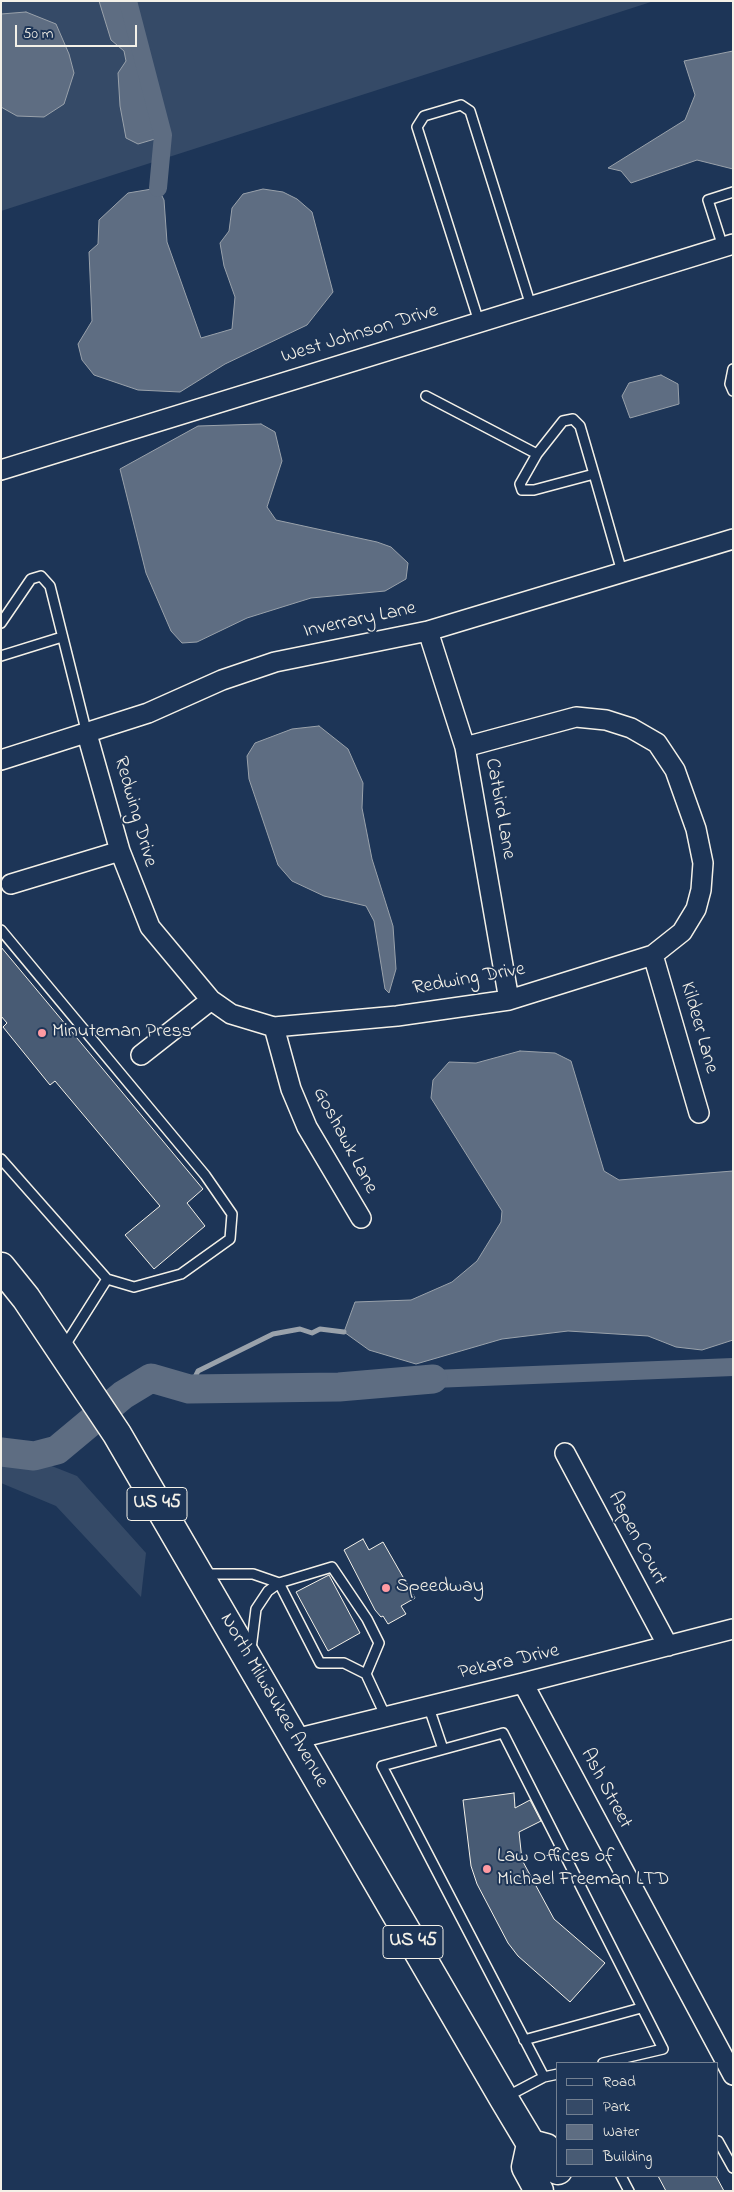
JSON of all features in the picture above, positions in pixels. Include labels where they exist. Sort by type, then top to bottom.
[{"type":"main road","name":"North Milwaukee Avenue","points":[[1,1268],[26,1298],[117,1434],[504,2099],[531,2144],[546,2148],[556,2166]]},
{"type":"main road","points":[[531,2144],[526,2167],[539,2191]]},
{"type":"main road","points":[[562,2177],[569,2191]]},
{"type":"street","name":"West Johnson Drive","points":[[1,470],[728,245]]},
{"type":"street","name":"Inverrary Lane","points":[[1,760],[148,713],[222,680],[275,662],[428,631],[733,539]]},
{"type":"street","name":"Catbird Lane","points":[[428,631],[465,747],[509,1000]]},
{"type":"street","name":"Redwing Drive","points":[[87,734],[120,851],[150,927],[211,1000],[231,1014],[274,1027],[397,1016],[509,1000],[653,955],[682,932],[696,909],[701,890],[703,863],[696,829],[675,770],[657,743],[631,728],[606,720],[576,717],[465,747]]},
{"type":"street","points":[[11,884],[120,851]]},
{"type":"street","name":"Kildeer Lane","points":[[653,955],[699,1113]]},
{"type":"street","points":[[140,1055],[211,1000]]},
{"type":"street","name":"Goshawk Lane","points":[[274,1027],[291,1089],[307,1127],[361,1218]]},
{"type":"street","name":"Aspen Court","points":[[565,1453],[668,1646]]},
{"type":"street","name":"Pekara Drive","points":[[295,1739],[733,1629]]},
{"type":"street","name":"Ash Street","points":[[523,1683],[733,2075]]},
{"type":"lane","points":[[479,322],[417,127],[424,116],[460,105],[470,111],[531,306]]},
{"type":"lane","points":[[728,245],[708,200],[733,192]]},
{"type":"lane","points":[[733,369],[730,384],[733,391]]},
{"type":"lane","points":[[426,396],[537,454]]},
{"type":"lane","points":[[594,474],[534,490],[522,490],[520,484],[537,454],[563,421],[573,419],[580,426],[594,474],[622,572]]},
{"type":"lane","points":[[1,623],[4,611],[31,579],[41,576],[50,586],[87,734]]},
{"type":"lane","points":[[1,656],[62,637]]},
{"type":"lane","points":[[1,930],[205,1175],[232,1214],[230,1239],[181,1274],[134,1287],[107,1279],[1,1159]]},
{"type":"lane","points":[[61,1352],[107,1279]]},
{"type":"lane","points":[[250,1661],[256,1609],[268,1591],[279,1583],[332,1567],[367,1619],[379,1643],[366,1674]]},
{"type":"lane","points":[[198,1574],[254,1574],[279,1583],[320,1663],[344,1664],[366,1674],[385,1715]]},
{"type":"lane","points":[[428,1705],[443,1749]]},
{"type":"lane","points":[[544,2077],[382,1766],[503,1733],[663,2049],[607,2062]]},
{"type":"lane","points":[[524,2040],[642,2008]]},
{"type":"lane","points":[[504,2099],[544,2077],[556,2074]]},
{"type":"lane","points":[[719,2143],[733,2168]]},
{"type":"lane","points":[[622,2177],[629,2191]]},
{"type":"green space","points":[[1,1],[654,1],[1,211]]},
{"type":"green space","points":[[1,1446],[77,1476],[146,1553],[141,1597],[56,1506],[1,1483]]},
{"type":"water","points":[[99,1],[133,1],[140,31],[134,42],[139,58],[149,60],[154,78],[155,139],[138,144],[126,138],[120,106],[118,73],[126,61],[124,51],[111,40]]},
{"type":"water","points":[[26,12],[56,24],[69,54],[74,73],[64,104],[44,117],[17,116],[1,107],[1,14]]},
{"type":"water","points":[[733,51],[733,169],[697,160],[631,183],[621,171],[608,168],[685,120],[695,95],[684,61]]},
{"type":"water","points":[[158,188],[164,200],[167,242],[201,338],[232,329],[235,297],[224,266],[220,243],[229,231],[232,208],[243,194],[263,189],[283,192],[297,199],[312,212],[333,292],[307,325],[225,364],[180,392],[138,390],[94,375],[82,360],[78,344],[92,321],[89,252],[98,244],[99,220],[128,193]]},
{"type":"water","points":[[661,375],[678,384],[679,404],[630,418],[622,396],[629,383]]},
{"type":"water","points":[[261,424],[275,432],[282,461],[267,507],[276,520],[377,542],[391,547],[408,563],[406,579],[385,591],[311,598],[247,618],[197,642],[182,643],[171,631],[146,573],[120,469],[198,426]]},
{"type":"water","points":[[319,726],[348,749],[363,783],[362,808],[372,859],[393,926],[396,969],[389,993],[385,989],[374,921],[366,906],[324,896],[292,881],[278,865],[249,779],[247,756],[255,743],[292,729]]},
{"type":"water","points":[[520,1051],[555,1053],[571,1061],[604,1171],[619,1180],[733,1171],[733,1340],[702,1350],[676,1347],[648,1336],[568,1331],[502,1339],[416,1364],[369,1350],[344,1332],[355,1302],[411,1300],[452,1282],[477,1261],[501,1222],[502,1211],[431,1098],[433,1080],[449,1062],[476,1063]]},
{"type":"building","points":[[1,947],[203,1189],[187,1203],[205,1226],[154,1269],[125,1235],[160,1206],[55,1081],[50,1085],[3,1027],[7,1023],[1,1016]]},
{"type":"building","name":"Speedway","points":[[363,1539],[369,1550],[383,1542],[415,1598],[401,1606],[406,1614],[388,1624],[383,1616],[381,1617],[375,1610],[344,1550]]},
{"type":"building","name":"Speedway","points":[[329,1575],[360,1633],[328,1651],[296,1592]]},
{"type":"building","points":[[514,1793],[515,1808],[530,1800],[541,1821],[519,1832],[522,1860],[554,1919],[605,1963],[570,2002],[518,1956],[508,1943],[477,1884],[471,1866],[463,1800]]},
{"type":"building","points":[[659,2177],[717,2177],[724,2191],[666,2191]]},
{"type":"waterway","points":[[128,1],[163,135],[158,188]]},
{"type":"waterway","points":[[189,1389],[198,1371],[273,1334],[300,1329],[312,1333],[320,1329],[344,1332]]},
{"type":"waterway","points":[[433,1379],[733,1367]]},
{"type":"waterway","points":[[1,1452],[34,1456],[57,1450],[123,1395],[151,1378],[189,1389],[339,1387],[433,1379]]},
{"type":"place","name":"Minuteman Press","points":[[42,1033]]},
{"type":"place","name":"Speedway","points":[[386,1588]]},
{"type":"place","name":"Law Offices of Michael Freeman LTD","points":[[487,1869]]}]
